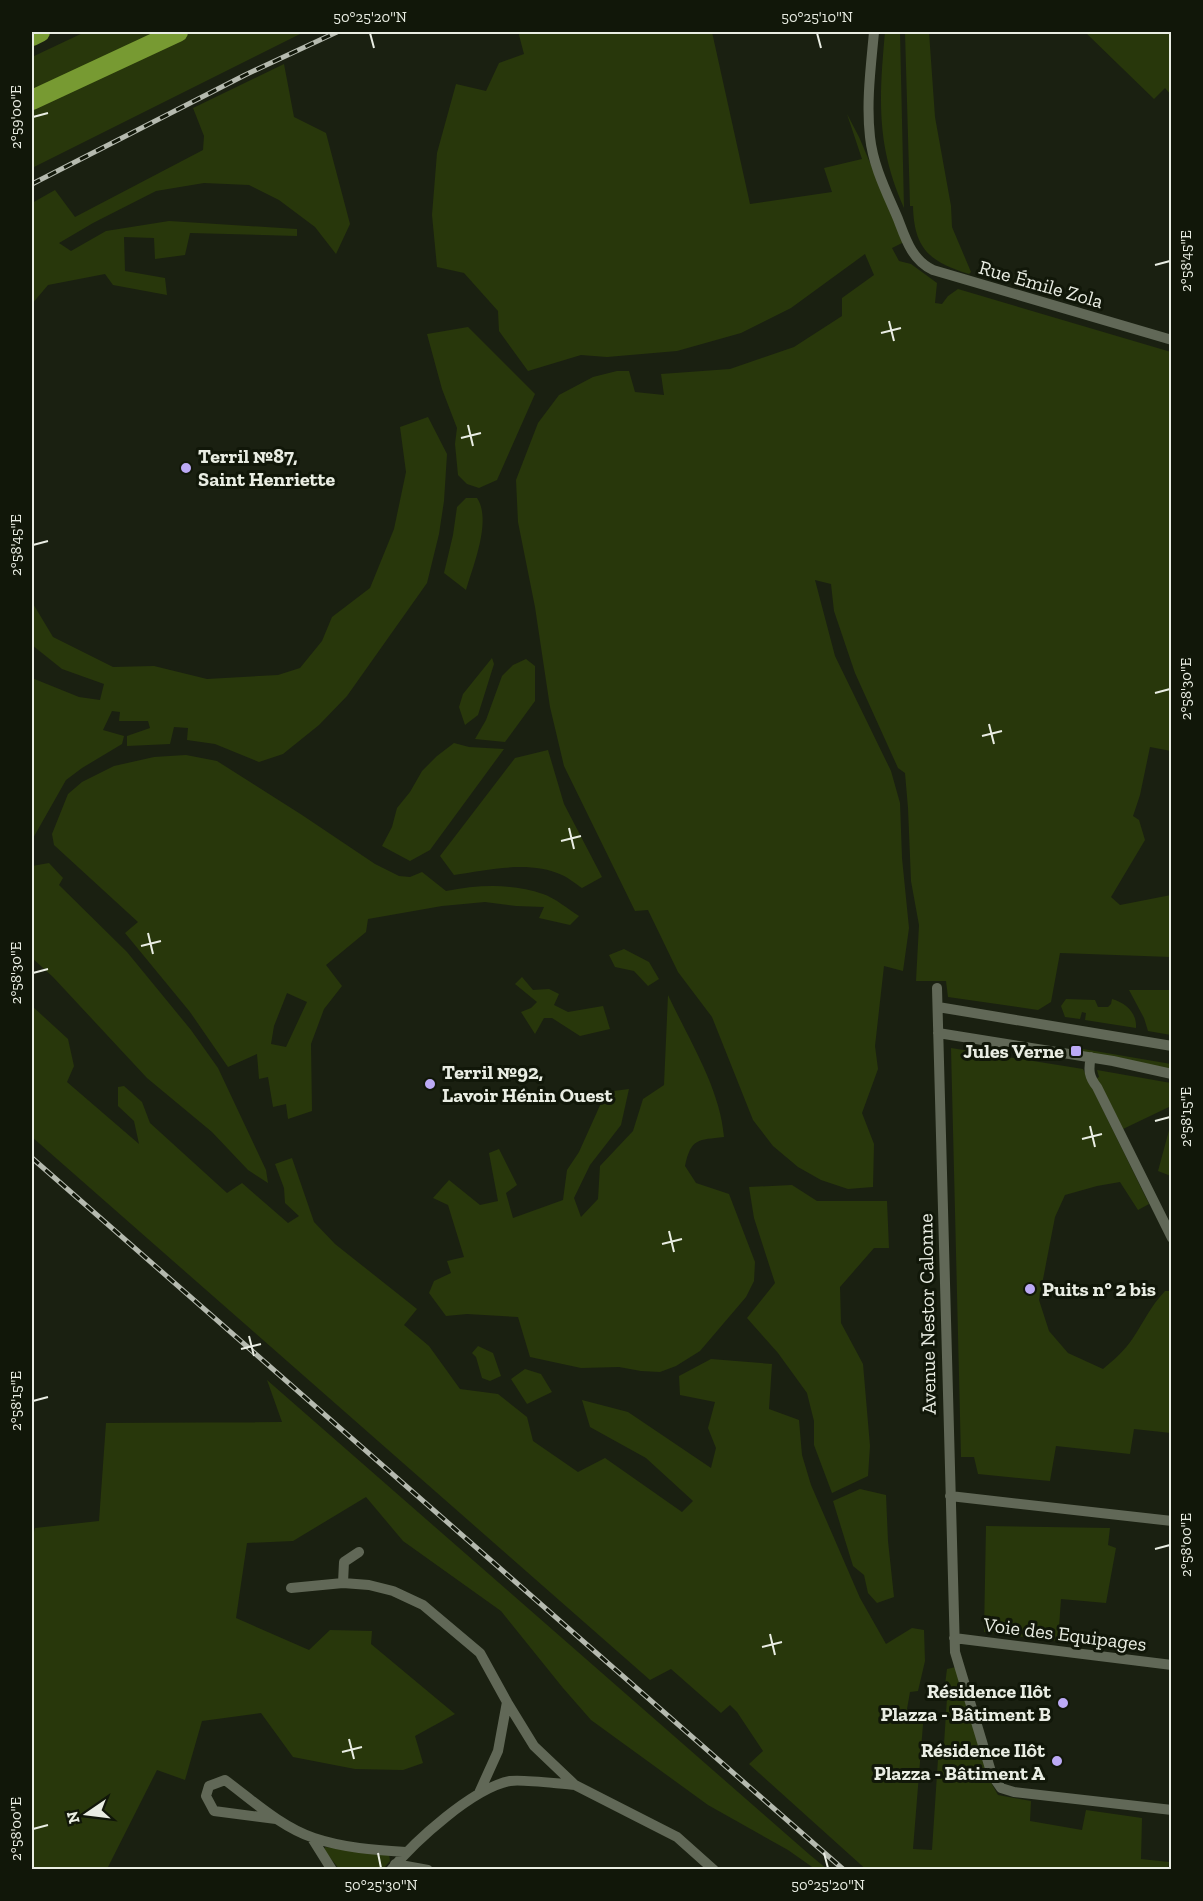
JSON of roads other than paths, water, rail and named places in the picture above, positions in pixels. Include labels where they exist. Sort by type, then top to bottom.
[{"type":"highway","points":[[32,36],[40,32]]},
{"type":"highway","points":[[32,100],[178,32]]},
{"type":"street","name":"Rue Émile Zola","points":[[874,32],[869,92],[870,138],[880,178],[910,248],[920,262],[933,270],[1172,340]]},
{"type":"street","name":"Avenue Nestor Calonne","points":[[937,988],[955,1652],[992,1775],[1001,1788],[1014,1792],[1172,1810]]},
{"type":"street","points":[[938,1007],[1172,1046]]},
{"type":"street","points":[[938,1033],[1090,1057],[1172,1074]]},
{"type":"street","points":[[1090,1057],[1089,1071],[1092,1080],[1172,1238]]},
{"type":"street","points":[[950,1496],[1171,1518]]},
{"type":"street","points":[[343,1583],[344,1562],[359,1552]]},
{"type":"street","points":[[291,1588],[343,1583],[369,1585],[423,1605],[480,1653],[534,1746],[575,1785],[677,1837],[714,1869]]},
{"type":"street","name":"Voie des Equipages","points":[[954,1638],[1172,1665]]},
{"type":"street","points":[[478,1793],[498,1751],[507,1702]]},
{"type":"street","points":[[276,1819],[214,1811],[206,1796],[209,1786],[225,1780],[276,1819],[312,1838],[357,1849],[406,1852]]},
{"type":"street","points":[[393,1867],[406,1852],[478,1793],[510,1781],[575,1785]]},
{"type":"street","points":[[312,1838],[332,1869]]},
{"type":"street","points":[[393,1867],[428,1869]]},
{"type":"railway","points":[[32,184],[245,75],[337,32]]},
{"type":"railway","points":[[32,1158],[844,1870]]},
{"type":"place","name":"Terril №87, Saint Henriette","points":[[186,468]]},
{"type":"place","name":"Jules Verne","points":[[1076,1051]]},
{"type":"place","name":"Terril №92, Lavoir Hénin Ouest","points":[[430,1084]]},
{"type":"place","name":"Puits n° 2 bis","points":[[1030,1289]]},
{"type":"place","name":"Résidence Ilôt Plazza - Bâtiment B","points":[[1063,1703]]},
{"type":"place","name":"Résidence Ilôt Plazza - Bâtiment A","points":[[1057,1761]]}]
